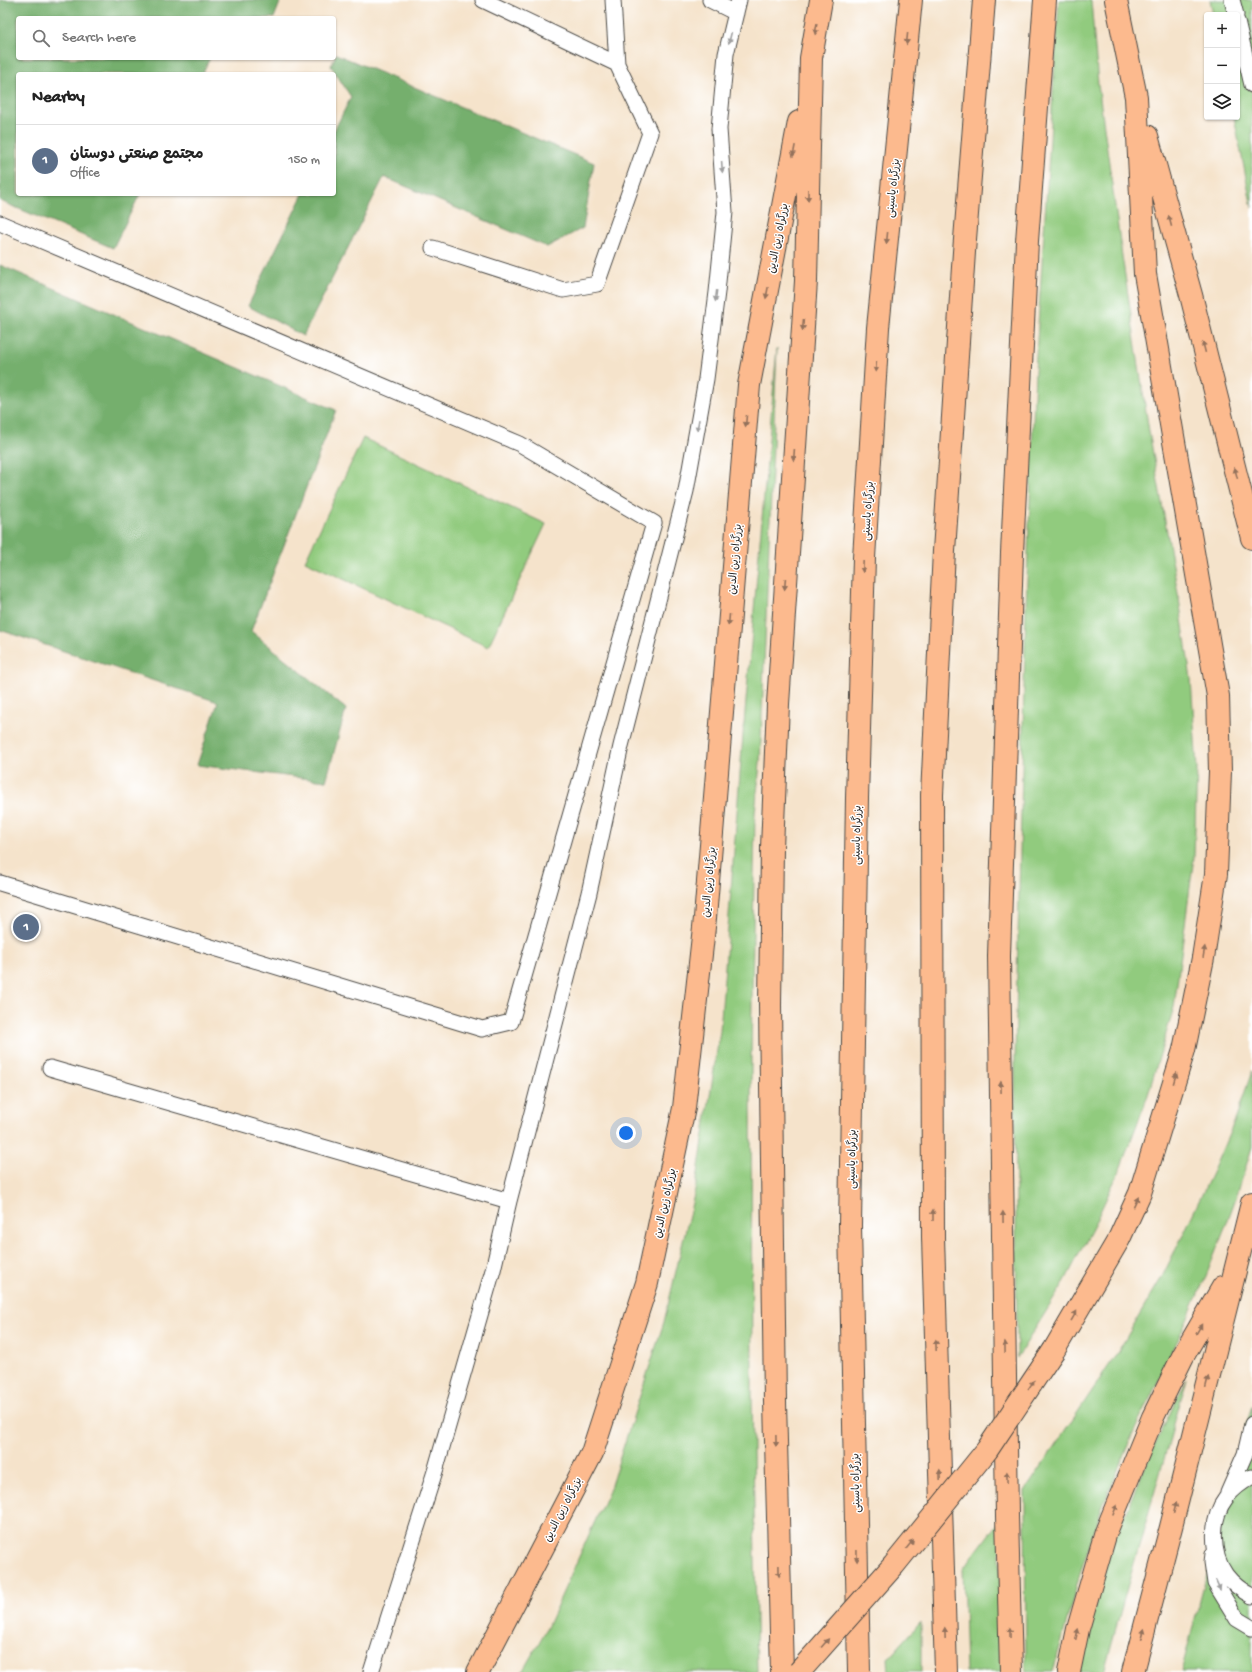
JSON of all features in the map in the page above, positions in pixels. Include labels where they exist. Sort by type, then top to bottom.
[{"type":"highway","points":[[782,1672],[775,1402],[770,1005],[772,848],[778,704],[806,280],[811,58],[821,0]]},
{"type":"highway","name":"بزرگراه یاسینی","points":[[859,1672],[850,1225],[857,798],[864,558],[878,328],[911,0]]},
{"type":"highway","points":[[946,1672],[933,1237],[932,795],[944,543],[984,0]]},
{"type":"highway","points":[[1011,1672],[1007,1508],[999,956],[1012,553],[1027,241],[1045,0]]},
{"type":"highway","points":[[1116,0],[1136,97],[1191,295],[1252,538]]},
{"type":"highway","name":"بزرگراه زین الدین","points":[[478,1672],[592,1453],[647,1283],[684,1108],[705,918],[749,385],[811,58]]},
{"type":"highway","points":[[799,1672],[894,1565],[987,1450],[1054,1350],[1119,1239],[1140,1193],[1184,1050],[1203,958],[1216,874],[1220,771],[1218,696],[1145,274],[1136,97]]},
{"type":"highway","points":[[1133,1672],[1252,1203]]},
{"type":"highway","points":[[1069,1672],[1078,1629],[1106,1532],[1153,1417],[1183,1356],[1236,1266]]},
{"type":"lane","points":[[483,0],[617,64]]},
{"type":"lane","points":[[433,248],[563,290],[597,284],[650,133],[617,64],[613,0]]},
{"type":"lane","points":[[371,1672],[436,1468],[493,1270],[509,1201],[589,894],[621,746],[686,490],[706,379],[718,285],[725,212],[719,130],[726,54],[737,7],[710,0]]},
{"type":"lane","points":[[1232,0],[1235,12]]},
{"type":"lane","points":[[1240,34],[1252,85]]},
{"type":"lane","points":[[0,222],[520,444],[654,523],[511,1022],[482,1029],[0,882]]},
{"type":"lane","points":[[50,1068],[509,1201]]},
{"type":"lane","points":[[1252,1424],[1244,1454],[1218,1516],[1214,1533],[1212,1562],[1216,1583],[1237,1619],[1252,1628]]},
{"type":"lane","points":[[1225,1499],[1239,1484],[1252,1476]]},
{"type":"lane","points":[[1214,1533],[1217,1554],[1226,1574],[1240,1590],[1252,1596]]},
{"type":"green space","points":[[0,0],[281,0],[275,16],[16,16],[16,60],[209,60],[203,72],[16,72],[16,196],[139,196],[113,248],[0,201]]},
{"type":"green space","points":[[1059,0],[1091,0],[1098,84],[1122,256],[1149,431],[1179,599],[1191,679],[1197,769],[1194,857],[1174,1007],[1147,1098],[1120,1169],[1094,1225],[1065,1281],[1017,1358],[1015,1059],[1026,606],[1035,371]]},
{"type":"green space","points":[[1210,0],[1252,0],[1252,208],[1235,120],[1240,120],[1240,12],[1212,12]]},
{"type":"green space","points":[[336,54],[594,163],[583,228],[547,247],[384,177],[303,336],[248,306],[302,196],[336,196],[336,127],[351,97],[331,66],[334,60],[336,60]]},
{"type":"green space","points":[[0,265],[336,410],[251,631],[346,709],[326,781],[197,765],[218,702],[0,630]]},
{"type":"green space","points":[[777,348],[760,763],[755,813],[751,1060],[752,1393],[757,1672],[522,1672],[545,1632],[610,1488],[664,1322],[696,1186],[720,1031],[743,735]]},
{"type":"green space","points":[[363,438],[546,524],[488,647],[305,561]]},
{"type":"green space","points":[[1252,1071],[1252,1147],[1225,1228],[1206,1276],[1175,1346],[1131,1438],[1102,1508],[1080,1573],[1053,1672],[1026,1672],[1025,1491],[1116,1355],[1162,1277],[1213,1171],[1236,1118]]},
{"type":"green space","points":[[1187,1378],[1104,1672],[1076,1672],[1114,1538],[1155,1444]]},
{"type":"green space","points":[[1252,1405],[1252,1672],[1181,1672]]},
{"type":"green space","points":[[999,1521],[1003,1672],[966,1672],[963,1569]]},
{"type":"green space","points":[[921,1622],[921,1672],[889,1672],[888,1659]]},
{"type":"place","name":"مجتمع صنعتی دوستان","points":[[26,927]]}]
